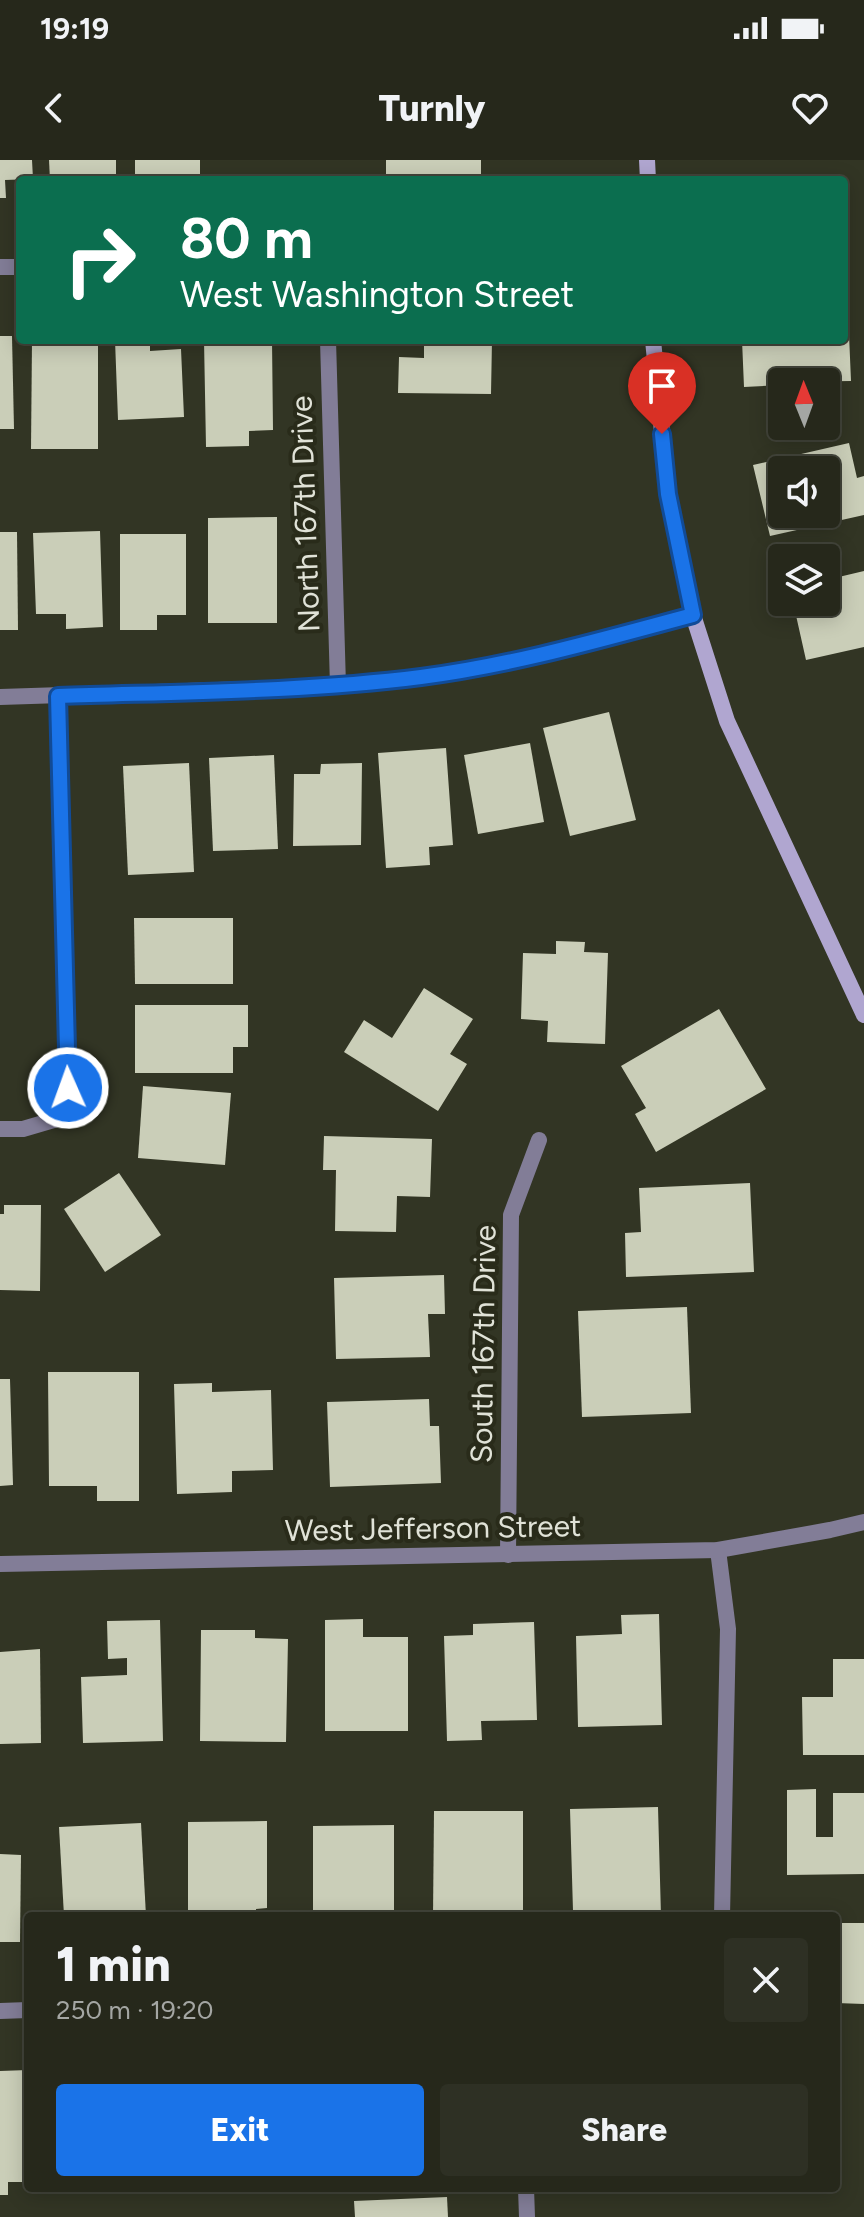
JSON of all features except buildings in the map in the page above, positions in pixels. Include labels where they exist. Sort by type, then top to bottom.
[{"type":"street","name":"North 167th Drive","points":[[328,344],[338,686]]},
{"type":"street","points":[[653,344],[668,494],[693,615],[727,721],[864,1015]]},
{"type":"street","points":[[0,697],[338,686],[423,677],[511,662],[693,615]]},
{"type":"street","points":[[0,1129],[23,1129],[57,1119],[68,1088],[58,696]]},
{"type":"street","name":"South 167th Drive","points":[[508,1555],[511,1215],[539,1140]]},
{"type":"street","name":"West Jefferson Street","points":[[0,1564],[718,1550],[864,1522]]},
{"type":"street","points":[[718,1550],[728,1629],[722,1912]]},
{"type":"street","points":[[0,2011],[24,2010]]},
{"type":"street","points":[[526,2192],[527,2217]]},
{"type":"route","points":[[68,1088],[58,696],[338,686],[423,677],[511,662],[693,615],[668,494],[662,434]]}]
